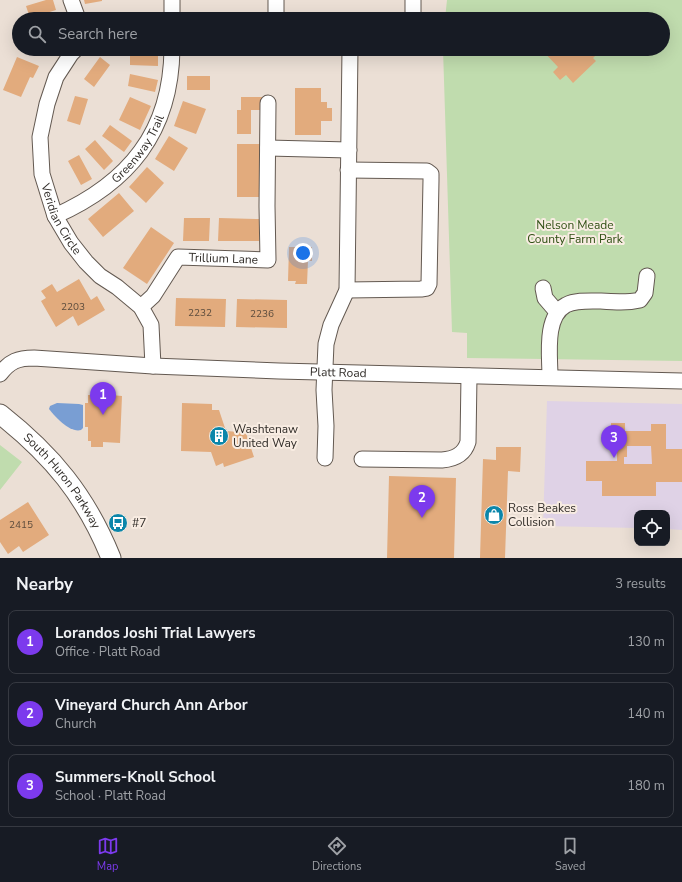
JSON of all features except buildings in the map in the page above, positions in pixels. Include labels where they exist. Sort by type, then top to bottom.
[{"type":"main road","name":"South Huron Parkway","points":[[0,414],[40,448],[68,481],[84,503],[102,536],[111,558]]},
{"type":"street","points":[[71,0],[75,12]]},
{"type":"street","points":[[172,0],[172,12]]},
{"type":"street","points":[[276,0],[276,12]]},
{"type":"street","points":[[413,0],[413,12]]},
{"type":"street","name":"Veridian Circle","points":[[69,56],[56,77],[47,104],[40,137],[42,174],[55,216],[71,243],[86,262],[100,276],[117,286],[141,307],[151,324],[153,366]]},
{"type":"street","name":"Greenway Trail","points":[[55,216],[72,208],[97,192],[124,171],[142,151],[156,127],[167,99],[172,68],[172,56]]},
{"type":"street","points":[[325,458],[324,372],[326,344],[332,325],[347,290],[350,56]]},
{"type":"street","name":"Trillium Lane","points":[[141,307],[153,296],[178,256],[268,260],[268,104]]},
{"type":"street","points":[[268,148],[349,150]]},
{"type":"street","points":[[347,290],[427,288],[429,284],[432,180],[431,174],[427,171],[348,170]]},
{"type":"street","points":[[550,377],[550,334],[552,323],[557,312],[566,305],[579,302],[623,302],[640,300],[645,293],[647,276]]},
{"type":"street","points":[[543,288],[545,298],[557,312]]},
{"type":"street","name":"Platt Road","points":[[0,374],[9,364],[17,360],[27,358],[153,366],[682,381]]},
{"type":"street","points":[[362,459],[442,460],[450,459],[459,455],[465,450],[468,442],[469,376]]},
{"type":"shaded area","points":[[547,401],[682,404],[682,530],[670,529],[670,510],[634,510],[634,528],[543,526]]},
{"type":"green space","name":"Nelson Meade County Farm Park","points":[[447,0],[682,0],[682,361],[467,358],[467,333],[452,332],[443,56],[670,56],[670,12],[446,12]]},
{"type":"green space","points":[[0,445],[22,462],[0,490]]},
{"type":"water","points":[[57,403],[83,405],[83,428],[81,430],[68,427],[52,413],[49,409],[50,406]]},
{"type":"place","name":"Lorandos Joshi Trial Lawyers","points":[[103,415]]},
{"type":"place","name":"Washtenaw United Way","points":[[219,436]]},
{"type":"place","name":"Summers-Knoll School","points":[[614,458]]},
{"type":"place","name":"Ross Beakes Collision","points":[[494,515]]},
{"type":"place","name":"Vineyard Church Ann Arbor","points":[[422,518]]},
{"type":"place","name":"#7","points":[[118,523]]}]
